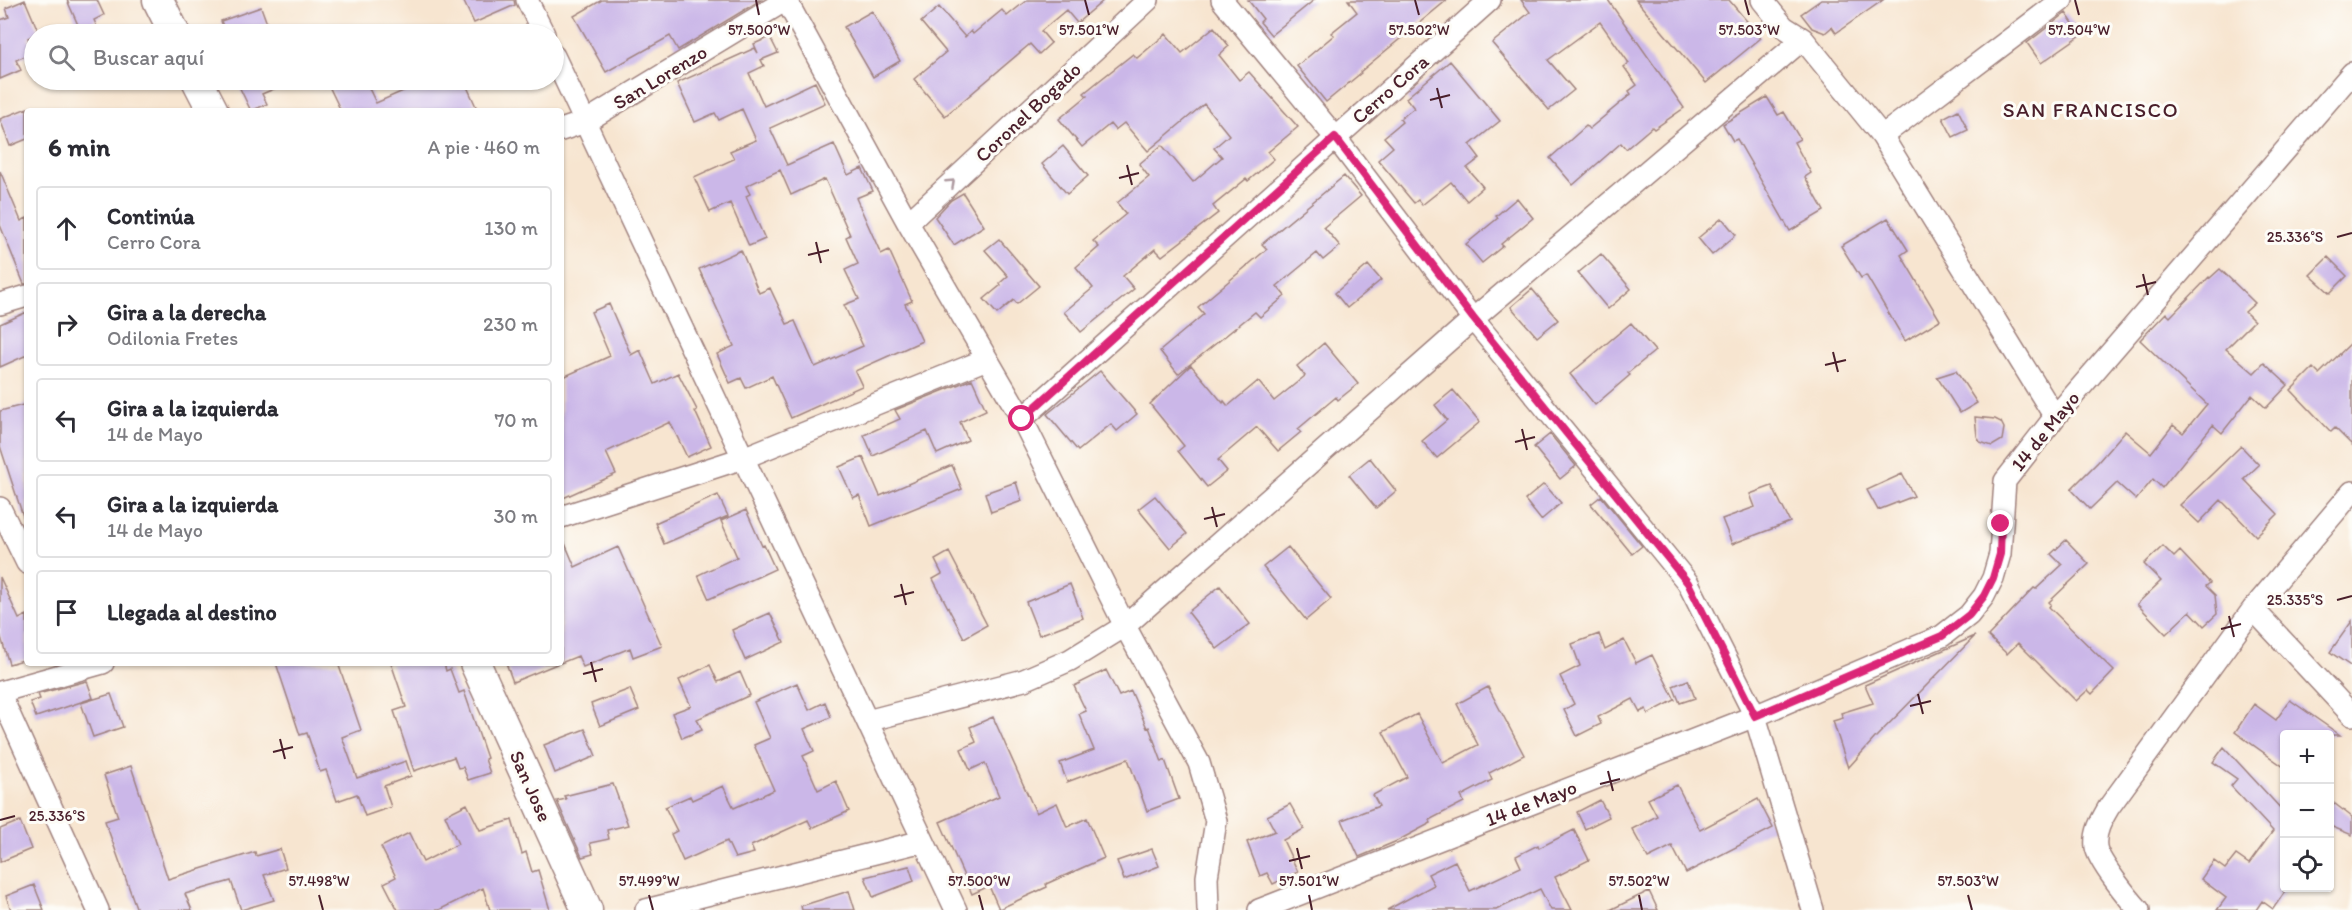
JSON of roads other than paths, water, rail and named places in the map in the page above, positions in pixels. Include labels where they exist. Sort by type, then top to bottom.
[{"type":"street","points":[[158,0],[170,24]]},
{"type":"street","points":[[527,0],[539,24]]},
{"type":"street","points":[[786,0],[908,223],[1022,419],[1125,626],[1199,762],[1216,821],[1207,877],[1208,910]]},
{"type":"street","name":"San Lorenzo","points":[[564,129],[585,122],[786,0]]},
{"type":"street","name":"Coronel Bogado","points":[[908,223],[1148,0]]},
{"type":"street","points":[[1222,0],[1335,137],[1473,318],[1688,583],[1755,716],[1813,910]]},
{"type":"street","name":"Cerro Cora","points":[[1022,419],[1490,0]]},
{"type":"street","points":[[1762,0],[1784,27],[1803,39],[1882,136],[2055,417]]},
{"type":"street","points":[[1882,136],[2062,0]]},
{"type":"street","points":[[867,721],[1024,680],[1070,660],[1125,626],[1473,318],[1803,39]]},
{"type":"street","name":"14 de Mayo","points":[[1259,910],[1755,716],[1942,636],[1969,615],[1984,596],[1993,578],[2000,554],[2005,481],[2055,417],[2352,73]]},
{"type":"street","points":[[564,77],[956,910]]},
{"type":"street","points":[[202,90],[211,108]]},
{"type":"street","points":[[0,304],[24,297]]},
{"type":"street","points":[[564,516],[743,458],[987,359]]},
{"type":"street","points":[[2139,910],[2112,875],[2096,848],[2098,825],[2128,779],[2253,609],[2352,492]]},
{"type":"street","points":[[0,508],[24,557]]},
{"type":"street","points":[[2253,609],[2352,715]]},
{"type":"street","name":"San Jose","points":[[477,666],[587,910]]},
{"type":"street","points":[[79,667],[0,693],[98,910]]},
{"type":"street","points":[[646,910],[923,841]]},
{"type":"district","name":"SAN FRANCISCO","points":[[2091,109]]}]
